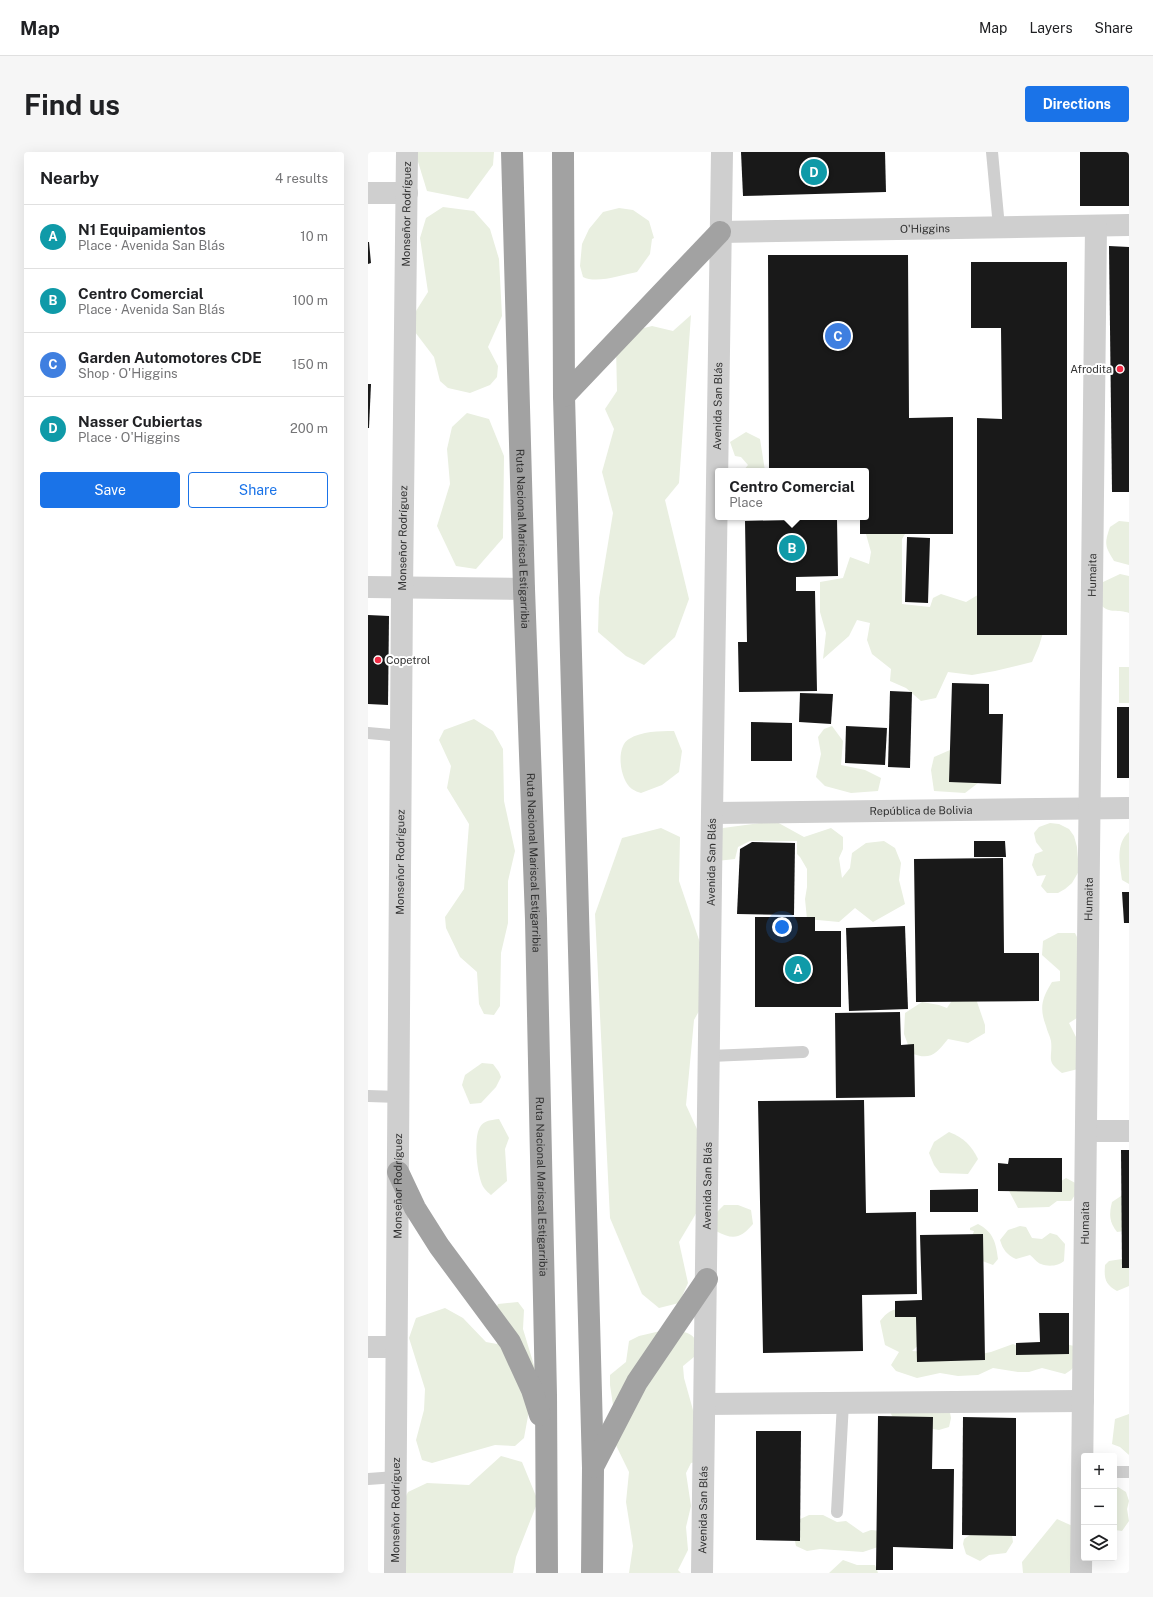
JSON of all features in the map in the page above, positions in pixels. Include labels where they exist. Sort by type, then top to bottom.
[{"type":"highway","name":"Ruta Nacional Mariscal Estigarribia","points":[[512,152],[524,589],[536,919],[546,1436],[547,1573]]},
{"type":"highway","points":[[564,152],[564,396],[592,1468],[592,1573]]},
{"type":"highway","points":[[564,396],[720,232]]},
{"type":"highway","points":[[398,1172],[415,1208],[439,1246],[510,1342],[532,1390],[546,1436]]},
{"type":"highway","points":[[592,1468],[637,1382],[707,1279]]},
{"type":"street","name":"Monseñor Rodríguez","points":[[395,1573],[402,588],[407,152]]},
{"type":"street","name":"Avenida San Blás","points":[[717,468],[722,152]]},
{"type":"street","points":[[368,193],[407,193]]},
{"type":"street","name":"O'Higgins","points":[[720,232],[1129,225]]},
{"type":"street","name":"Humaita","points":[[1083,1453],[1096,226]]},
{"type":"street","name":"Avenida San Blás","points":[[702,1573],[716,520]]},
{"type":"street","points":[[368,588],[524,589]]},
{"type":"street","name":"República de Bolivia","points":[[712,813],[1129,808]]},
{"type":"street","points":[[1086,1131],[1129,1131]]},
{"type":"street","points":[[368,1347],[396,1347]]},
{"type":"street","points":[[705,1404],[1083,1401]]},
{"type":"street","name":"Humaita","points":[[1081,1573],[1083,1489]]},
{"type":"lane","points":[[992,152],[998,227]]},
{"type":"lane","points":[[368,732],[402,736]]},
{"type":"lane","points":[[710,1056],[802,1052]]},
{"type":"lane","points":[[368,1096],[399,1097]]},
{"type":"lane","points":[[836,1512],[843,1403]]},
{"type":"lane","points":[[1117,1472],[1129,1472]]},
{"type":"lane","points":[[368,1479],[396,1477]]},
{"type":"green space","points":[[415,152],[494,152],[493,165],[468,199],[427,191]]},
{"type":"green space","points":[[443,207],[474,211],[490,229],[499,259],[502,316],[488,347],[498,366],[497,377],[490,385],[470,393],[448,388],[440,381],[434,357],[415,332],[416,311],[428,292],[420,238],[426,218]]},
{"type":"green space","points":[[619,208],[633,210],[649,221],[654,238],[652,239],[650,254],[637,272],[595,280],[583,277],[580,266],[582,244],[589,229],[603,212]]},
{"type":"green space","points":[[691,315],[679,483],[665,500],[689,599],[675,637],[644,665],[626,656],[598,632],[599,598],[613,513],[602,472],[614,429],[605,409],[617,391],[616,347],[632,331],[652,326],[673,331]]},
{"type":"green space","points":[[467,413],[489,419],[504,456],[503,538],[476,569],[456,566],[437,526],[450,484],[447,449],[452,427]]},
{"type":"green space","points":[[746,432],[760,439],[765,468],[746,468],[748,465],[741,457],[735,456],[730,442]]},
{"type":"green space","points":[[1119,521],[1129,522],[1129,565],[1114,561],[1106,545],[1110,527]]},
{"type":"green space","points":[[910,526],[902,539],[902,604],[930,607],[933,598],[941,594],[966,602],[986,590],[1045,626],[1032,662],[972,675],[948,672],[936,698],[921,701],[906,688],[890,681],[891,669],[872,654],[867,640],[870,623],[857,620],[849,636],[823,659],[826,633],[820,612],[820,582],[843,578],[850,557],[869,564],[871,552],[864,527]]},
{"type":"green space","points":[[1120,574],[1129,576],[1129,613],[1107,609],[1101,605],[1101,583]]},
{"type":"green space","points":[[1119,667],[1129,667],[1129,703],[1119,703]]},
{"type":"green space","points":[[474,719],[493,731],[503,749],[504,801],[515,851],[508,881],[508,923],[501,953],[500,1006],[494,1015],[484,1014],[479,1004],[477,972],[460,957],[446,928],[445,917],[464,889],[469,824],[447,788],[451,766],[439,740],[444,730]]},
{"type":"green space","points":[[832,726],[843,741],[841,765],[865,770],[881,778],[878,791],[851,793],[825,786],[816,777],[821,754],[818,737],[824,729]]},
{"type":"green space","points":[[657,731],[674,731],[682,751],[679,772],[662,785],[641,793],[632,789],[624,779],[622,772],[621,756],[625,743],[629,739],[639,734]]},
{"type":"green space","points":[[950,750],[979,762],[978,783],[965,793],[934,791],[931,770],[934,757]]},
{"type":"green space","points":[[775,821],[804,837],[831,828],[843,837],[843,849],[839,858],[842,878],[850,868],[852,853],[866,843],[884,841],[895,848],[901,863],[899,880],[905,904],[873,922],[855,908],[839,922],[807,919],[805,899],[807,869],[797,854],[797,841],[750,841],[738,847],[735,859],[717,861],[707,841],[723,828]]},
{"type":"green space","points":[[1050,823],[1059,824],[1069,829],[1074,836],[1077,847],[1079,871],[1072,883],[1058,893],[1047,893],[1041,886],[1046,875],[1037,876],[1032,865],[1035,854],[1043,851],[1036,842],[1034,833],[1039,827]]},
{"type":"green space","points":[[661,828],[680,837],[679,881],[714,984],[694,1020],[686,1105],[712,1162],[713,1185],[679,1242],[688,1283],[679,1303],[659,1308],[642,1294],[610,1218],[595,914],[622,838]]},
{"type":"green space","points":[[1129,832],[1129,884],[1122,880],[1120,848]]},
{"type":"green space","points":[[1058,933],[1075,933],[1082,947],[1077,1018],[1069,1023],[1078,1041],[1078,1069],[1062,1073],[1053,1065],[1051,1059],[1051,1041],[1044,1020],[1042,1008],[1044,998],[1052,982],[1060,981],[1060,971],[1042,955],[1043,941]]},
{"type":"green space","points":[[955,996],[975,996],[985,1025],[985,1033],[968,1043],[948,1039],[940,1049],[932,1055],[923,1056],[911,1053],[904,1034],[905,1013],[922,1002],[947,1008]]},
{"type":"green space","points":[[482,1063],[493,1064],[501,1077],[496,1087],[481,1103],[470,1104],[462,1085],[465,1075]]},
{"type":"green space","points":[[499,1119],[509,1138],[505,1149],[507,1181],[491,1195],[484,1188],[479,1176],[476,1148],[480,1127],[488,1121]]},
{"type":"green space","points":[[949,1132],[966,1142],[978,1159],[968,1174],[940,1173],[934,1165],[929,1153],[934,1142]]},
{"type":"green space","points":[[1066,1178],[1079,1185],[1077,1192],[1071,1201],[1057,1201],[1049,1207],[1018,1208],[1008,1189],[1055,1185]]},
{"type":"green space","points":[[1124,1194],[1125,1231],[1117,1232],[1111,1221],[1111,1206],[1112,1202]]},
{"type":"green space","points":[[724,1205],[738,1205],[751,1210],[753,1224],[744,1233],[732,1237],[716,1231],[717,1212]]},
{"type":"green space","points":[[978,1224],[987,1230],[995,1243],[998,1259],[993,1265],[977,1259],[971,1239],[974,1231],[970,1230],[970,1228]]},
{"type":"green space","points":[[1020,1226],[1026,1227],[1032,1238],[1042,1239],[1050,1233],[1057,1235],[1065,1244],[1064,1261],[1053,1266],[1047,1266],[1038,1263],[1030,1255],[1016,1259],[1010,1256],[1002,1247],[1000,1240],[1008,1230]]},
{"type":"green space","points":[[1122,1259],[1129,1263],[1129,1286],[1117,1291],[1106,1281],[1105,1265],[1109,1261]]},
{"type":"green space","points":[[518,1302],[524,1310],[523,1329],[536,1372],[524,1438],[515,1446],[495,1445],[432,1463],[422,1460],[416,1440],[424,1410],[425,1389],[409,1338],[416,1318],[445,1308],[463,1318],[486,1342],[497,1344],[499,1334],[494,1314],[498,1304]]},
{"type":"green space","points":[[903,1308],[921,1316],[924,1340],[912,1351],[976,1355],[991,1352],[1013,1344],[1023,1348],[1061,1343],[1074,1346],[1078,1362],[1065,1374],[1042,1368],[1029,1372],[1018,1372],[993,1368],[978,1375],[958,1376],[940,1373],[917,1378],[896,1371],[891,1365],[899,1352],[885,1345],[880,1321],[890,1312]]},
{"type":"green space","points":[[669,1329],[690,1334],[696,1340],[698,1345],[700,1352],[683,1366],[684,1378],[693,1410],[707,1427],[711,1458],[691,1463],[686,1473],[691,1506],[686,1527],[688,1550],[678,1570],[681,1573],[629,1573],[633,1546],[626,1502],[629,1472],[611,1435],[613,1405],[610,1375],[626,1362],[629,1341],[639,1336]]},
{"type":"green space","points":[[889,1407],[949,1407],[951,1418],[949,1427],[939,1430],[896,1423]]},
{"type":"green space","points":[[1129,1414],[1129,1455],[1120,1447],[1112,1444],[1115,1419]]},
{"type":"green space","points":[[501,1456],[522,1462],[538,1501],[516,1557],[513,1573],[397,1573],[398,1512],[408,1492],[427,1483],[469,1485]]},
{"type":"green space","points":[[1117,1488],[1126,1492],[1129,1501],[1127,1509],[1129,1521],[1122,1531],[1117,1530]]},
{"type":"green space","points":[[809,1515],[823,1515],[837,1522],[846,1521],[863,1533],[871,1530],[881,1531],[884,1545],[863,1552],[820,1549],[807,1551],[796,1546],[793,1532],[798,1520]]},
{"type":"green space","points":[[1057,1519],[1077,1528],[1079,1573],[1023,1573],[1022,1562]]},
{"type":"green space","points":[[1011,1529],[1013,1542],[1006,1553],[989,1555],[980,1561],[966,1554],[963,1544],[964,1539],[977,1530]]},
{"type":"green space","points":[[843,1560],[857,1565],[875,1565],[878,1573],[829,1573]]},
{"type":"building","points":[[741,152],[885,152],[886,192],[743,196]]},
{"type":"building","points":[[1080,152],[1129,152],[1129,206],[1080,206]]},
{"type":"building","points":[[368,242],[371,263],[368,264]]},
{"type":"building","name":"Afrodita","points":[[1109,246],[1129,247],[1129,492],[1112,492]]},
{"type":"building","points":[[768,255],[908,255],[909,418],[953,417],[953,534],[860,534],[860,520],[869,520],[869,468],[769,468]]},
{"type":"building","points":[[971,262],[1067,262],[1067,635],[977,635],[977,418],[1002,419],[1001,328],[971,328]]},
{"type":"building","points":[[368,384],[371,384],[369,428],[368,428]]},
{"type":"building","points":[[837,520],[838,576],[796,577],[796,591],[815,591],[817,691],[739,692],[738,642],[747,642],[745,521]]},
{"type":"building","points":[[907,537],[930,538],[928,603],[905,602]]},
{"type":"building","name":"Copetrol","points":[[368,615],[389,616],[388,705],[368,704]]},
{"type":"building","points":[[952,683],[989,684],[989,714],[1003,714],[1001,784],[949,782]]},
{"type":"building","points":[[890,691],[912,692],[910,768],[888,767]]},
{"type":"building","points":[[800,693],[833,694],[831,724],[799,722]]},
{"type":"building","points":[[1117,707],[1129,707],[1129,778],[1117,778]]},
{"type":"building","points":[[751,722],[792,723],[792,761],[751,761]]},
{"type":"building","points":[[846,726],[887,728],[885,765],[845,763]]},
{"type":"building","points":[[974,841],[1005,841],[1006,857],[974,857]]},
{"type":"building","points":[[752,842],[795,843],[794,915],[737,914],[740,849]]},
{"type":"building","points":[[1003,858],[1004,953],[1039,953],[1039,1001],[916,1002],[914,859]]},
{"type":"building","points":[[1122,892],[1129,892],[1129,923],[1124,923]]},
{"type":"building","points":[[755,917],[815,917],[815,931],[841,931],[841,1007],[755,1007]]},
{"type":"building","points":[[905,926],[908,1009],[849,1011],[846,928]]},
{"type":"building","points":[[900,1012],[901,1045],[914,1044],[915,1097],[836,1098],[835,1013]]},
{"type":"building","points":[[864,1100],[866,1213],[916,1212],[917,1294],[862,1295],[863,1351],[763,1353],[758,1101]]},
{"type":"building","points":[[1121,1150],[1129,1150],[1129,1268],[1122,1268]]},
{"type":"building","points":[[1009,1158],[1062,1158],[1062,1192],[998,1191],[998,1163],[1008,1164]]},
{"type":"building","points":[[978,1189],[978,1212],[930,1212],[930,1190]]},
{"type":"building","points":[[983,1234],[985,1360],[917,1362],[916,1317],[895,1317],[895,1301],[922,1300],[920,1235]]},
{"type":"building","points":[[1039,1313],[1069,1313],[1069,1354],[1016,1355],[1016,1343],[1040,1342]]},
{"type":"building","points":[[878,1416],[933,1417],[932,1469],[954,1469],[953,1549],[893,1547],[893,1570],[876,1570]]},
{"type":"building","points":[[963,1417],[1016,1418],[1016,1536],[962,1535]]},
{"type":"building","points":[[756,1431],[801,1431],[800,1541],[756,1540]]},
{"type":"place","name":"Nasser Cubiertas","points":[[814,172]]},
{"type":"place","name":"Garden Automotores CDE","points":[[838,336]]},
{"type":"place","name":"Afrodita","points":[[1120,369]]},
{"type":"place","name":"Centro Comercial","points":[[792,548]]},
{"type":"place","name":"Copetrol","points":[[378,660]]},
{"type":"place","name":"N1 Equipamientos","points":[[798,969]]}]
